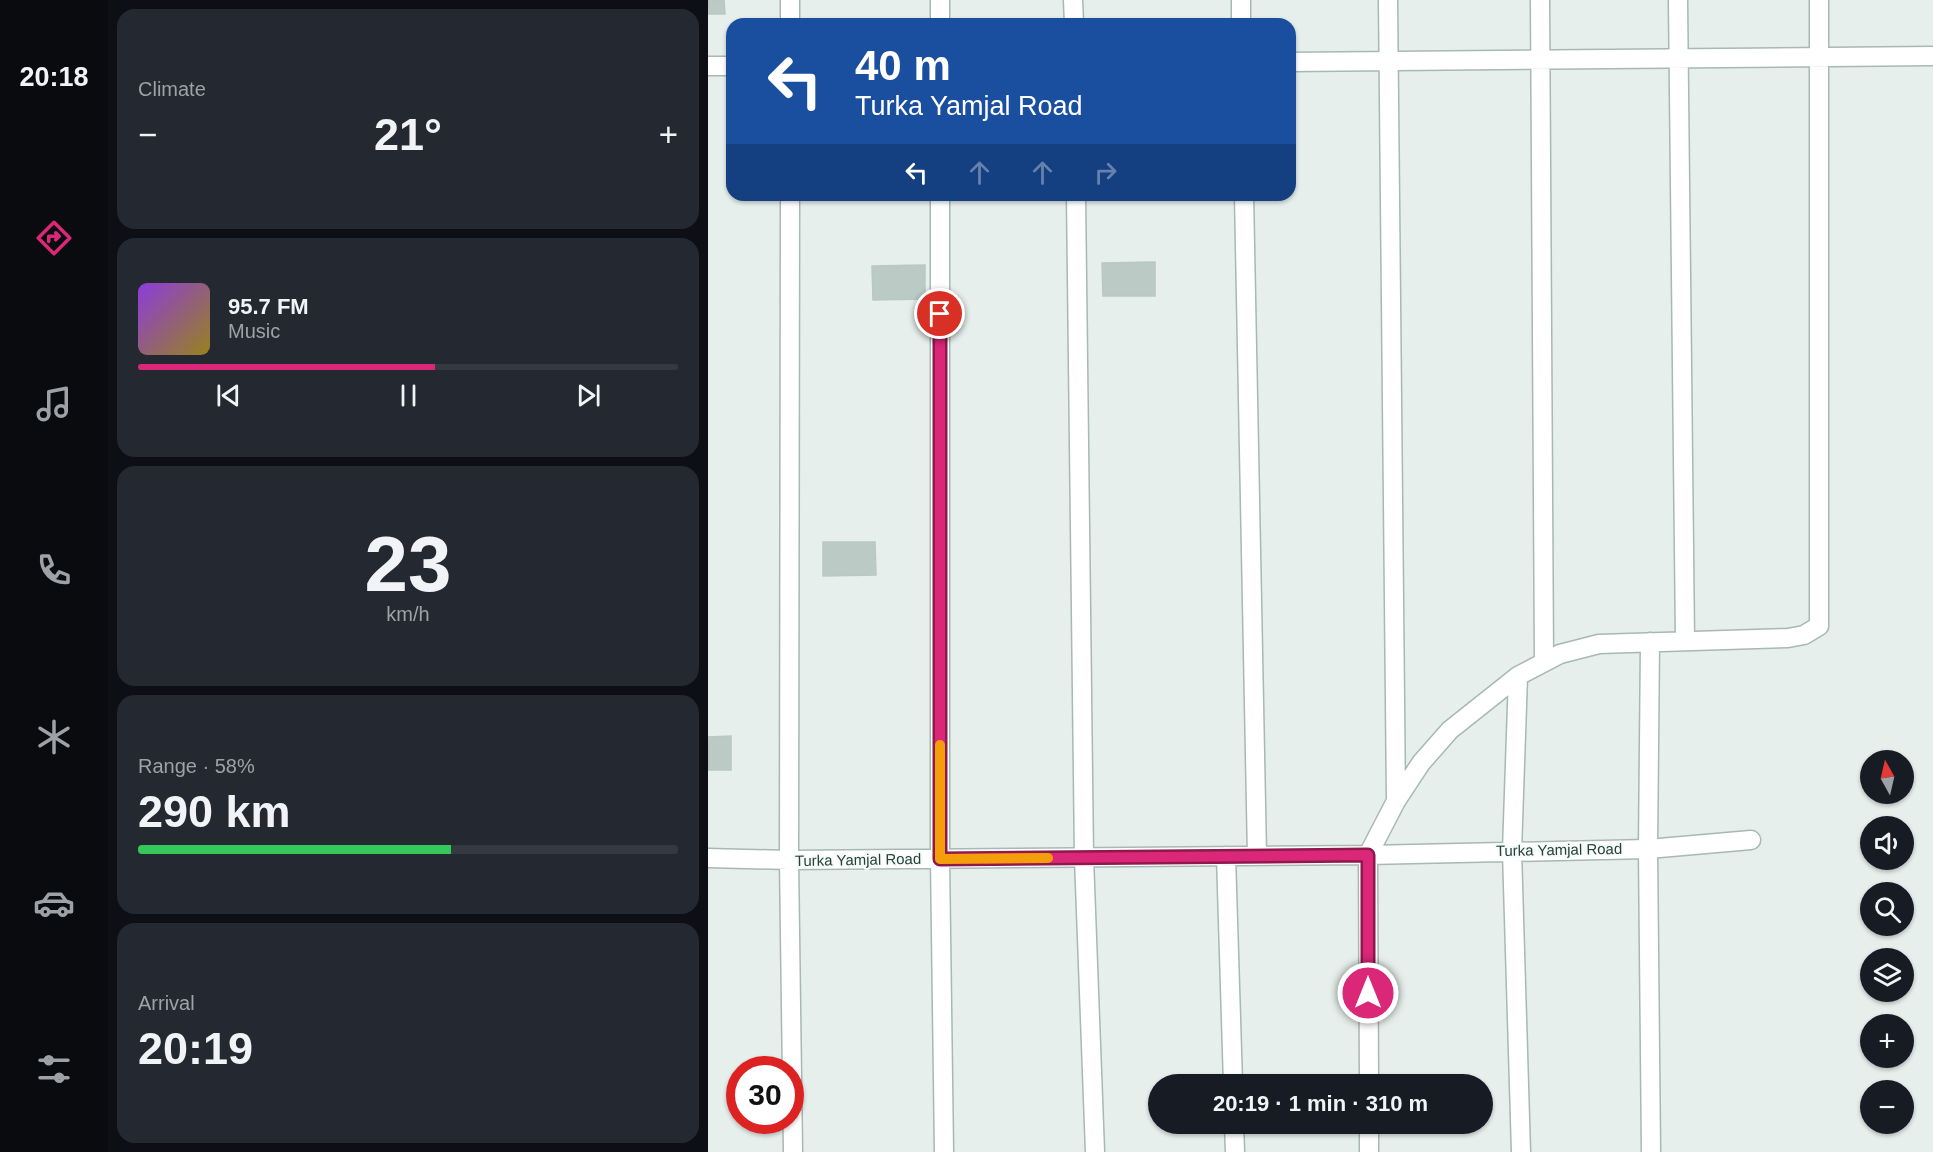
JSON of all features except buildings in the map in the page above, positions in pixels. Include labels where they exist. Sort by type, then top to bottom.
[{"type":"street","points":[[790,0],[790,18]]},
{"type":"street","points":[[940,0],[940,18]]},
{"type":"street","points":[[1073,0],[1074,18]]},
{"type":"street","points":[[1241,0],[1241,18]]},
{"type":"street","points":[[1388,0],[1396,801]]},
{"type":"street","points":[[1540,0],[1544,661]]},
{"type":"street","points":[[1678,0],[1685,641]]},
{"type":"street","points":[[1369,1074],[1368,855],[1396,801],[1421,763],[1450,730],[1518,676],[1560,654],[1599,644],[1788,638],[1804,635],[1819,626],[1819,0]]},
{"type":"street","points":[[1296,62],[1933,56]]},
{"type":"street","points":[[708,66],[726,66]]},
{"type":"street","points":[[790,201],[789,860],[793,1152]]},
{"type":"street","points":[[940,201],[940,859],[944,1152]]},
{"type":"street","points":[[1076,201],[1084,858],[1095,1152]]},
{"type":"street","points":[[1244,201],[1257,856]]},
{"type":"street","points":[[1650,642],[1648,849],[1651,1152]]},
{"type":"street","points":[[1518,676],[1512,851],[1521,1152]]},
{"type":"street","name":"Turka Yamjal Road","points":[[708,858],[789,860],[1368,855],[1648,849],[1751,840]]},
{"type":"street","points":[[1226,856],[1233,1074]]},
{"type":"street","points":[[1234,1134],[1234,1152]]},
{"type":"street","points":[[1369,1134],[1369,1152]]},
{"type":"slow traffic","points":[[940,745],[940,859],[1048,858]]},
{"type":"route","points":[[940,314],[940,859],[1368,855],[1368,993]]}]
